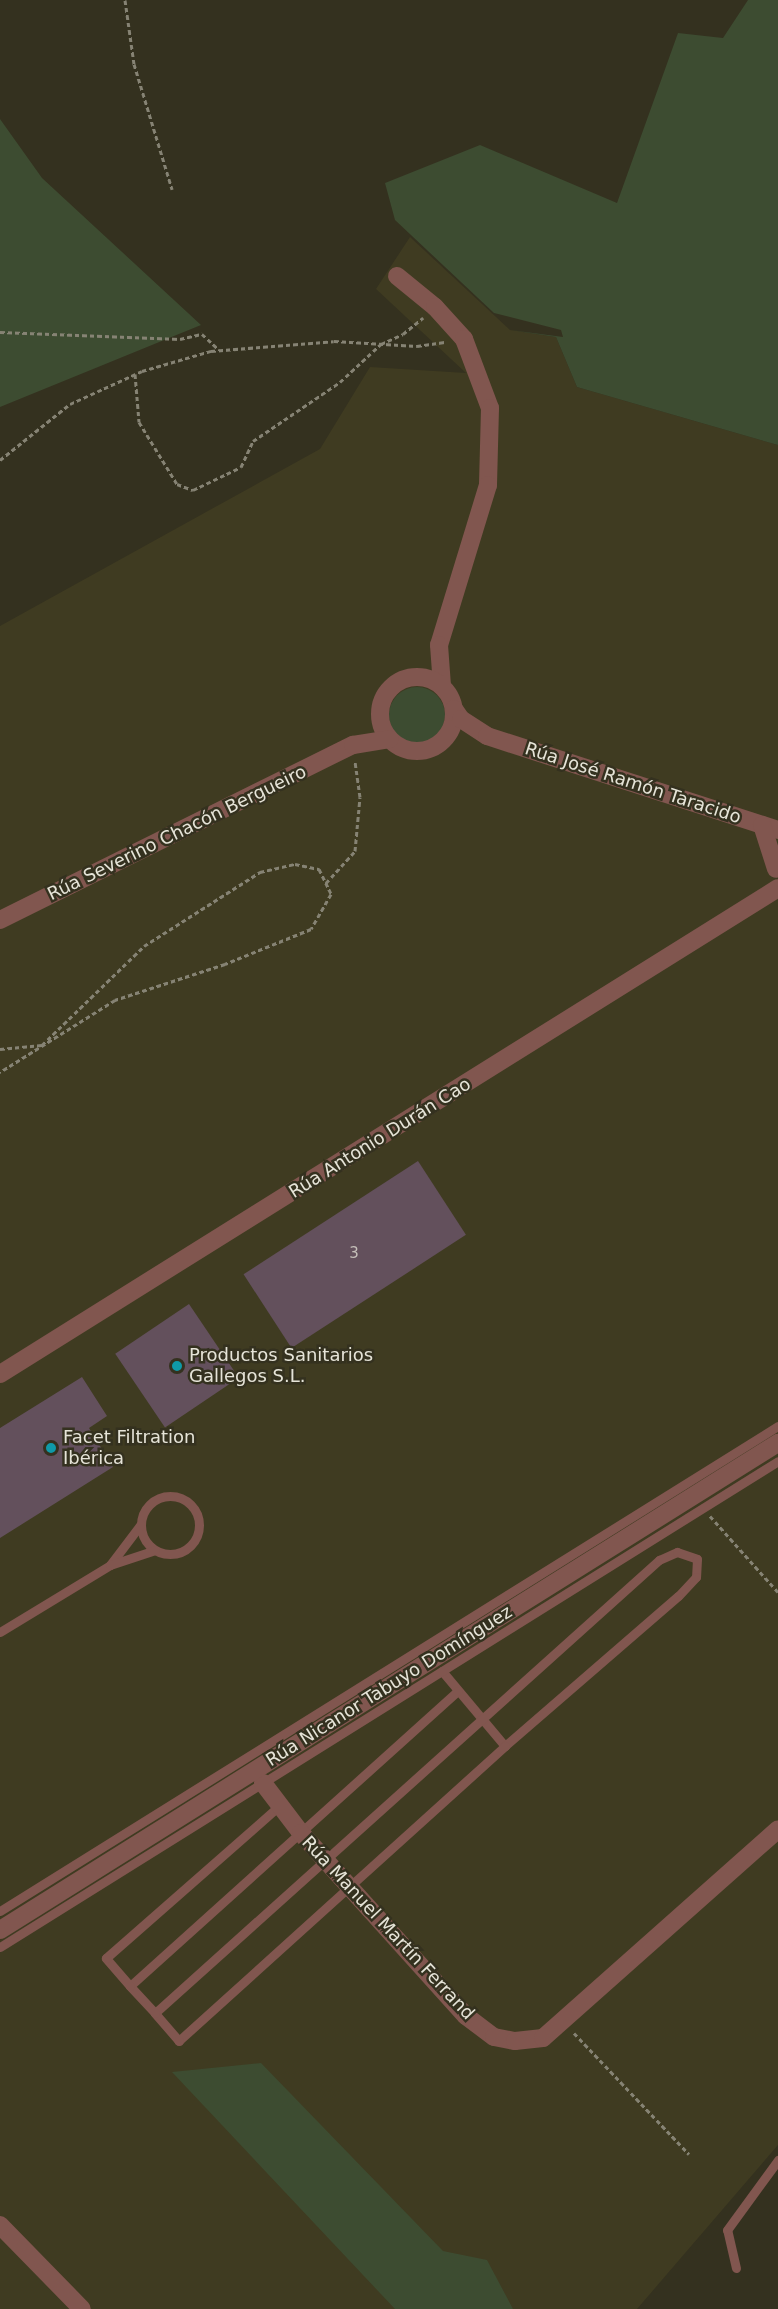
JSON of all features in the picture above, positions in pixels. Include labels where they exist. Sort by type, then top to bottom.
[{"type":"street","points":[[398,276],[435,308],[464,339],[490,408],[491,449],[488,485],[439,645],[416,677],[395,684],[382,702],[380,714],[390,739],[400,747],[417,751],[435,747],[445,740],[454,720],[454,709],[442,686],[439,645]]},
{"type":"street","points":[[416,677],[442,686]]},
{"type":"street","name":"Rúa José Ramón Taracido","points":[[454,709],[461,719],[487,736],[770,828]]},
{"type":"street","name":"Rúa Severino Chacón Bergueiro","points":[[353,745],[380,714]]},
{"type":"street","name":"Rúa José Ramón Taracido","points":[[445,740],[487,736]]},
{"type":"street","name":"Rúa Severino Chacón Bergueiro","points":[[0,920],[353,745],[390,739]]},
{"type":"street","name":"Rúa Antonio Durán Cao","points":[[759,900],[777,868],[770,828]]},
{"type":"street","name":"Rúa Antonio Durán Cao","points":[[0,1374],[778,888]]},
{"type":"street","name":"Rúa Nicanor Tabuyo Domínguez","points":[[0,1930],[778,1443]]},
{"type":"street","name":"Rúa Manuel Martín Ferrand","points":[[263,1784],[302,1833],[466,2016],[494,2037],[515,2041],[543,2038],[778,1829]]},
{"type":"street","points":[[0,2225],[82,2309]]},
{"type":"lane","name":"Rúa Nicanor Tabuyo Domínguez","points":[[0,1911],[778,1426]]},
{"type":"lane","name":"Rúa Nicanor Tabuyo Domínguez","points":[[0,1947],[778,1461]]},
{"type":"lane","points":[[110,1565],[141,1524],[147,1506],[164,1496],[181,1497],[197,1513],[200,1527],[188,1548],[170,1554],[155,1550],[142,1537],[141,1524]]},
{"type":"lane","points":[[0,1632],[110,1565],[155,1550]]},
{"type":"lane","points":[[154,2013],[328,1860],[660,1560],[676,1552],[697,1559],[696,1577],[678,1596],[505,1746],[352,1887],[179,2041],[154,2013],[130,1986],[106,1958],[279,1806]]},
{"type":"lane","points":[[442,1671],[505,1746]]},
{"type":"lane","points":[[130,1986],[458,1691]]},
{"type":"lane","points":[[736,2268],[727,2230],[778,2160]]},
{"type":"path","points":[[125,0],[134,64],[172,189]]},
{"type":"path","points":[[135,374],[139,422],[177,484],[193,490],[241,466],[253,441],[340,382],[381,344],[403,334],[435,308]]},
{"type":"path","points":[[0,332],[180,339],[202,334],[219,350]]},
{"type":"path","points":[[0,460],[70,404],[135,374],[219,350],[334,341],[417,346],[464,339]]},
{"type":"path","points":[[326,883],[355,851],[360,797],[353,745]]},
{"type":"path","points":[[0,1049],[42,1045],[144,946],[260,872],[295,864],[319,869],[331,894],[311,929],[225,964],[115,1000],[0,1072]]},
{"type":"path","points":[[703,1508],[778,1592]]},
{"type":"path","points":[[563,2020],[689,2154]]},
{"type":"shaded area","points":[[410,237],[510,330],[556,337],[577,387],[778,445],[778,2145],[637,2309],[0,2309],[0,626],[320,449],[370,367],[466,373],[376,289]]},
{"type":"green space","points":[[748,0],[778,0],[778,445],[577,387],[556,337],[510,330],[563,337],[561,330],[494,313],[395,220],[385,183],[480,145],[617,203],[678,33],[723,38]]},
{"type":"green space","points":[[0,119],[42,178],[201,325],[0,407]]},
{"type":"green space","points":[[411,687],[423,687],[433,691],[441,699],[445,715],[441,731],[433,739],[423,743],[411,743],[401,739],[393,731],[389,721],[389,709],[393,699],[401,691]]},
{"type":"green space","points":[[261,2063],[443,2251],[487,2260],[513,2309],[395,2309],[172,2072]]},
{"type":"building","points":[[418,1161],[466,1235],[291,1348],[244,1274]]},
{"type":"building","name":"Productos Sanitarios Gallegos S.L.","points":[[189,1304],[239,1378],[165,1428],[115,1354]]},
{"type":"building","name":"Facet Filtration Ibérica","points":[[82,1377],[107,1416],[89,1428],[113,1467],[0,1538],[0,1428]]},
{"type":"place","name":"Productos Sanitarios Gallegos S.L.","points":[[177,1366]]},
{"type":"place","name":"Facet Filtration Ibérica","points":[[51,1448]]}]
